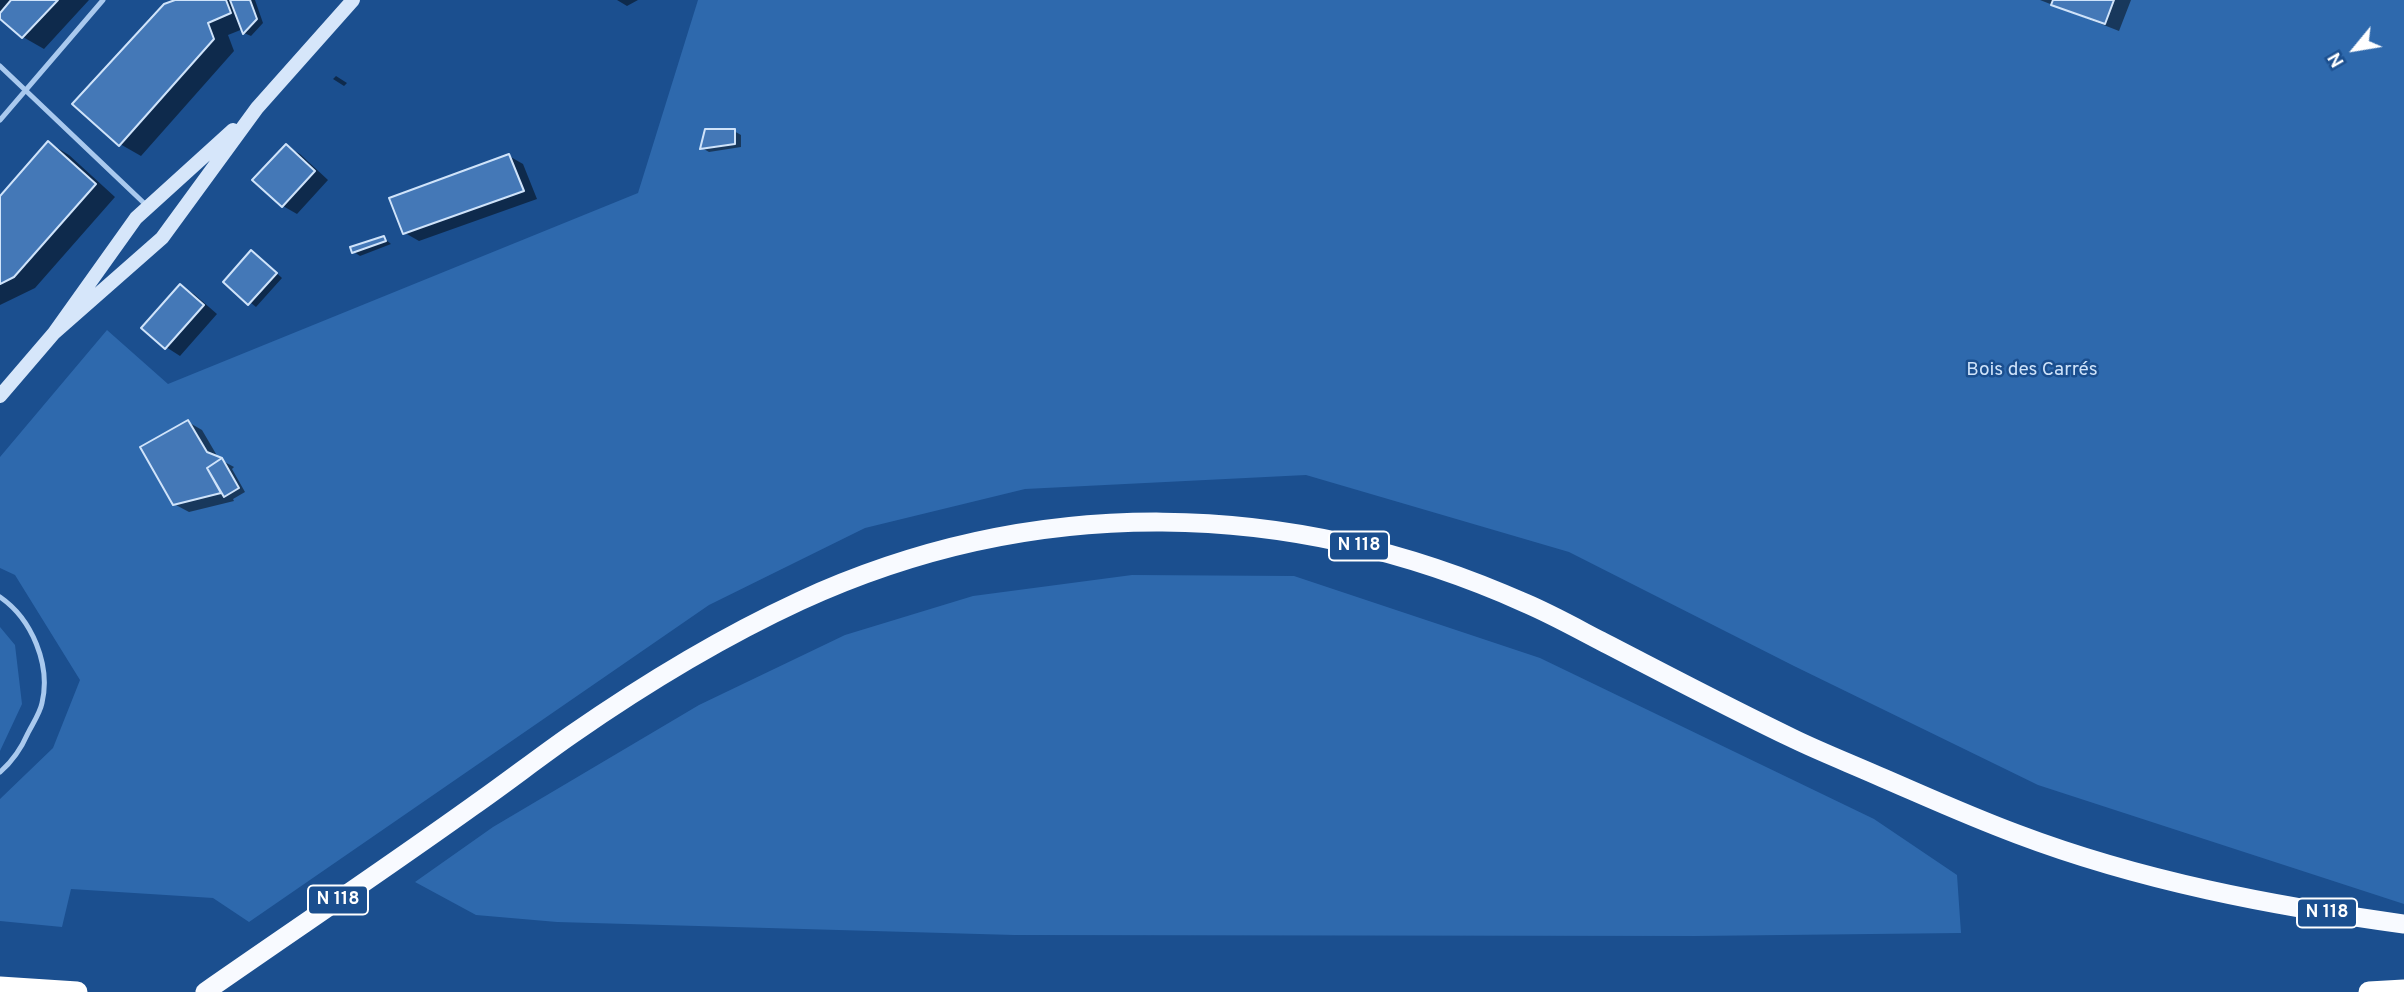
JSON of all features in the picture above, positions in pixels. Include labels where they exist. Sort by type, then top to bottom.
[{"type":"highway","name":"N 118","points":[[205,992],[472,807],[573,733],[749,626],[803,600],[917,556],[1010,533],[1072,525],[1137,522],[1210,522],[1265,528],[1331,539],[1414,561],[1524,602],[1799,742],[2019,835],[2097,860],[2210,890],[2322,912],[2404,924]]},
{"type":"highway","points":[[0,987],[77,992]]},
{"type":"highway","points":[[2369,992],[2404,990]]},
{"type":"main road","points":[[54,333],[162,239],[257,108],[353,0]]},
{"type":"main road","points":[[0,396],[54,333],[136,218],[257,108]]},
{"type":"lane","points":[[0,120],[103,0]]},
{"type":"lane","points":[[0,66],[148,207]]},
{"type":"lane","points":[[0,597],[10,604],[35,640],[44,668],[42,703],[12,762],[0,772]]},
{"type":"green space","name":"Bois des Carrés","points":[[698,0],[2404,0],[2404,904],[2038,785],[1569,552],[1306,475],[1025,489],[865,528],[709,605],[249,922],[213,898],[71,889],[62,927],[0,921],[0,799],[53,748],[80,680],[15,575],[0,568],[0,457],[107,330],[168,384],[638,193]]},
{"type":"green space","points":[[1132,575],[1294,576],[1540,658],[1874,819],[1957,875],[1961,933],[1695,936],[1014,935],[557,922],[476,915],[415,882],[493,827],[699,705],[845,635],[973,596]]},
{"type":"green space","points":[[0,627],[15,645],[22,704],[0,751]]},
{"type":"building","points":[[11,0],[58,0],[22,38],[0,19],[0,13]]},
{"type":"building","points":[[175,0],[226,0],[231,13],[208,23],[214,39],[119,146],[72,104],[164,4]]},
{"type":"building","points":[[230,0],[250,0],[257,19],[243,34]]},
{"type":"building","points":[[2053,0],[2114,0],[2105,24],[2051,5]]},
{"type":"building","points":[[705,129],[735,129],[735,144],[700,149]]},
{"type":"building","points":[[48,141],[96,184],[14,277],[0,284],[0,196]]},
{"type":"building","points":[[286,144],[315,171],[282,207],[252,180]]},
{"type":"building","points":[[509,154],[524,191],[403,234],[389,198]]},
{"type":"building","points":[[384,236],[386,241],[352,253],[350,247]]},
{"type":"building","points":[[251,250],[277,273],[248,305],[223,282]]},
{"type":"building","points":[[180,284],[204,305],[165,349],[141,328]]},
{"type":"building","points":[[188,420],[207,452],[222,458],[207,468],[221,493],[173,505],[140,447]]},
{"type":"building","points":[[222,458],[239,488],[224,497],[207,468]]}]
